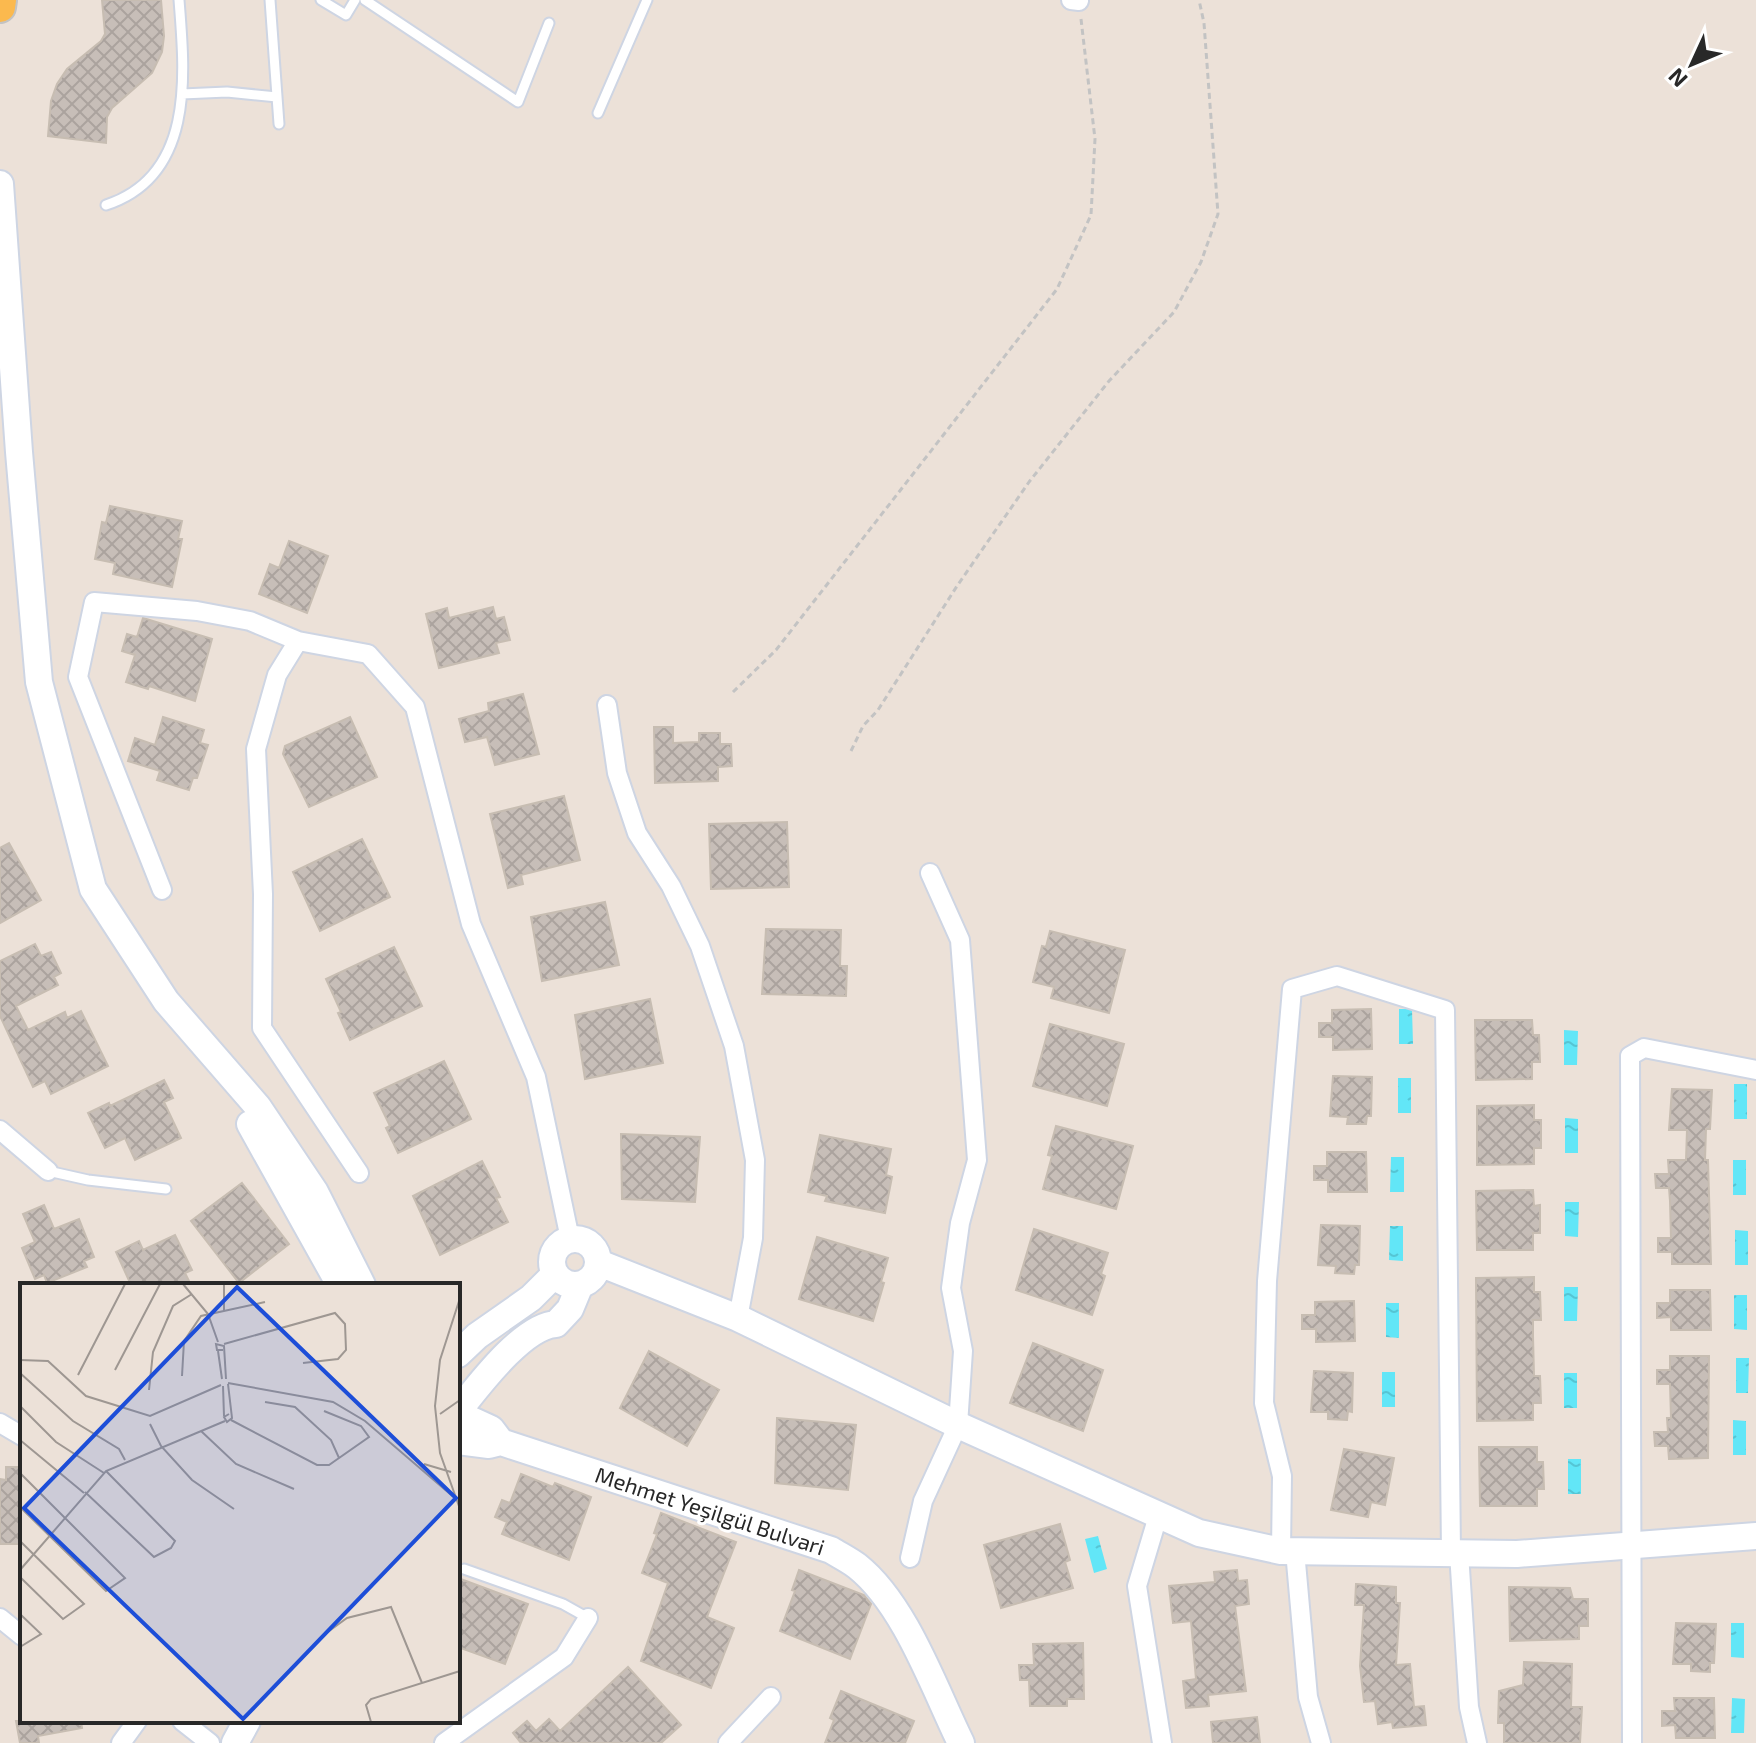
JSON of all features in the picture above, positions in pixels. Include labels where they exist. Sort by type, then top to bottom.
[{"type":"main road","points":[[0,7],[1,0]]},
{"type":"main road","points":[[0,184],[2,271],[39,682],[93,889],[166,1001],[258,1107],[315,1192],[361,1283]]},
{"type":"main road","points":[[0,443],[24,685],[78,896],[154,1010],[246,1116],[339,1283]]},
{"type":"main road","points":[[570,1239],[586,1241],[594,1247],[599,1263],[594,1277],[580,1285],[567,1284],[555,1274],[553,1256],[562,1242],[570,1239]]},
{"type":"main road","points":[[599,1263],[738,1318],[958,1425],[1199,1533],[1288,1551],[1517,1554],[1756,1536]]},
{"type":"main road","points":[[460,1352],[477,1336],[531,1298],[555,1274]]},
{"type":"main road","points":[[461,1420],[491,1371],[508,1356],[511,1348],[547,1325],[556,1324],[570,1309],[580,1285]]},
{"type":"main road","name":"Mehmet Yeşilgül Bulvari","points":[[461,1420],[491,1429],[501,1442],[831,1550],[857,1566],[881,1589],[898,1614],[961,1743]]},
{"type":"main road","points":[[235,1743],[246,1723]]},
{"type":"street","points":[[162,890],[78,677],[94,602],[250,621],[298,641],[368,654],[415,707],[471,924],[536,1077],[570,1239]]},
{"type":"street","points":[[298,641],[277,675],[256,749],[263,894],[262,1028],[359,1173]]},
{"type":"street","points":[[607,705],[617,773],[637,833],[671,886],[700,946],[734,1046],[755,1160],[753,1238],[738,1318]]},
{"type":"street","points":[[910,1558],[923,1501],[958,1425],[963,1351],[951,1288],[960,1223],[977,1160],[960,940],[930,873]]},
{"type":"street","points":[[1321,1743],[1308,1697],[1288,1551],[1282,1476],[1264,1403],[1267,1281],[1292,989],[1337,976],[1445,1010],[1455,1553],[1469,1707],[1477,1743]]},
{"type":"street","points":[[1632,1743],[1630,1056],[1644,1048],[1756,1070]]},
{"type":"street","points":[[0,1130],[48,1171]]},
{"type":"street","points":[[0,1423],[20,1435]]},
{"type":"street","points":[[1158,1516],[1137,1586],[1162,1743]]},
{"type":"street","points":[[444,1743],[564,1657],[588,1618]]},
{"type":"street","points":[[728,1743],[771,1697]]},
{"type":"street","points":[[121,1743],[136,1723]]},
{"type":"street","points":[[185,1723],[210,1743]]},
{"type":"lane","points":[[106,205],[133,193],[152,176],[178,125],[185,73],[179,0]]},
{"type":"lane","points":[[270,0],[279,124]]},
{"type":"lane","points":[[321,0],[346,15],[355,0]]},
{"type":"lane","points":[[365,0],[518,102],[549,23]]},
{"type":"lane","points":[[598,113],[647,0]]},
{"type":"lane","points":[[182,94],[227,92],[277,97]]},
{"type":"lane","points":[[48,1171],[88,1180],[166,1189]]},
{"type":"lane","points":[[464,1569],[563,1604],[588,1618]]},
{"type":"path","points":[[851,751],[863,726],[878,710],[957,586],[1029,482],[1109,381],[1174,312],[1201,262],[1218,214],[1205,38],[1199,0]]},
{"type":"path","points":[[733,692],[776,650],[1057,289],[1091,215],[1095,139],[1075,1]]},
{"type":"water","points":[[1399,1009],[1412,1009],[1413,1044],[1399,1044]]},
{"type":"water","points":[[1564,1030],[1578,1031],[1577,1065],[1564,1065]]},
{"type":"water","points":[[1398,1078],[1411,1078],[1411,1113],[1398,1113]]},
{"type":"water","points":[[1734,1084],[1747,1084],[1747,1119],[1734,1119]]},
{"type":"water","points":[[1565,1118],[1578,1119],[1578,1153],[1565,1153]]},
{"type":"water","points":[[1391,1157],[1404,1157],[1404,1192],[1390,1192]]},
{"type":"water","points":[[1733,1160],[1746,1160],[1746,1195],[1733,1195]]},
{"type":"water","points":[[1565,1202],[1579,1202],[1578,1237],[1565,1236]]},
{"type":"water","points":[[1390,1226],[1403,1226],[1403,1261],[1389,1260]]},
{"type":"water","points":[[1735,1230],[1748,1231],[1748,1265],[1735,1265]]},
{"type":"water","points":[[1564,1287],[1578,1287],[1577,1321],[1564,1321]]},
{"type":"water","points":[[1734,1295],[1747,1295],[1747,1330],[1734,1329]]},
{"type":"water","points":[[1386,1303],[1399,1303],[1399,1338],[1386,1337]]},
{"type":"water","points":[[1736,1358],[1749,1358],[1748,1393],[1736,1393]]},
{"type":"water","points":[[1382,1372],[1395,1372],[1395,1407],[1382,1407]]},
{"type":"water","points":[[1564,1373],[1577,1373],[1577,1408],[1564,1408]]},
{"type":"water","points":[[1733,1420],[1746,1421],[1746,1455],[1733,1455]]},
{"type":"water","points":[[1568,1459],[1581,1459],[1581,1494],[1568,1494]]},
{"type":"water","points":[[1098,1536],[1107,1569],[1094,1573],[1085,1539]]},
{"type":"water","points":[[1731,1623],[1744,1623],[1744,1658],[1731,1657]]},
{"type":"water","points":[[1732,1698],[1745,1699],[1744,1733],[1731,1733]]},
{"type":"building","points":[[102,0],[161,0],[162,52],[152,73],[112,108],[107,117],[106,143],[48,136],[51,101],[57,84],[67,69],[101,41],[105,34]]},
{"type":"building","points":[[110,506],[182,521],[178,539],[182,539],[172,587],[113,574],[115,563],[95,559],[102,522],[106,523]]},
{"type":"building","points":[[289,541],[328,556],[307,613],[259,594],[270,564],[279,568]]},
{"type":"building","points":[[493,607],[496,619],[504,617],[510,640],[496,643],[499,653],[439,668],[426,614],[447,608],[449,618]]},
{"type":"building","points":[[143,618],[212,639],[195,701],[126,682],[135,655],[122,651],[127,634],[137,637]]},
{"type":"building","points":[[523,694],[539,754],[495,765],[487,737],[465,742],[459,719],[489,711],[488,703]]},
{"type":"building","points":[[163,717],[204,730],[200,743],[208,745],[197,778],[193,778],[189,790],[157,780],[160,771],[128,761],[135,738],[155,745]]},
{"type":"building","points":[[350,717],[377,777],[309,807],[283,754],[285,746]]},
{"type":"building","points":[[654,727],[673,727],[673,743],[699,742],[699,733],[720,733],[720,744],[731,744],[732,766],[718,767],[718,781],[655,783]]},
{"type":"building","points":[[564,796],[580,860],[521,875],[523,884],[508,888],[490,814]]},
{"type":"building","points":[[787,822],[789,887],[711,889],[709,824]]},
{"type":"building","points":[[362,839],[390,897],[320,931],[293,872]]},
{"type":"building","points":[[9,843],[41,900],[0,923],[0,848]]},
{"type":"building","points":[[605,902],[619,965],[542,981],[531,917]]},
{"type":"building","points":[[766,929],[841,930],[840,966],[847,966],[846,996],[762,994]]},
{"type":"building","points":[[1050,931],[1125,950],[1109,1013],[1051,998],[1054,987],[1033,982],[1042,946],[1046,947]]},
{"type":"building","points":[[35,944],[41,956],[51,952],[61,973],[54,977],[58,985],[16,1006],[28,1030],[65,1012],[67,1018],[81,1011],[108,1066],[51,1094],[45,1081],[33,1087],[0,1016],[0,961]]},
{"type":"building","points":[[394,947],[422,1006],[350,1040],[326,979]]},
{"type":"building","points":[[650,999],[663,1063],[585,1079],[575,1015]]},
{"type":"building","points":[[1371,1009],[1372,1049],[1333,1050],[1333,1037],[1319,1037],[1319,1023],[1332,1023],[1332,1010]]},
{"type":"building","points":[[1475,1020],[1532,1020],[1533,1035],[1539,1035],[1540,1062],[1532,1062],[1532,1079],[1476,1080]]},
{"type":"building","points":[[1050,1024],[1124,1044],[1107,1106],[1033,1086]]},
{"type":"building","points":[[444,1061],[471,1119],[398,1153],[386,1128],[390,1126],[374,1093]]},
{"type":"building","points":[[1333,1076],[1372,1077],[1371,1116],[1367,1116],[1366,1124],[1347,1124],[1348,1117],[1330,1116]]},
{"type":"building","points":[[164,1080],[173,1098],[164,1102],[181,1138],[135,1160],[125,1138],[105,1148],[88,1113]]},
{"type":"building","points":[[1672,1089],[1712,1090],[1705,1160],[1708,1160],[1711,1264],[1672,1264],[1672,1252],[1658,1252],[1658,1238],[1671,1238],[1670,1201],[1669,1188],[1656,1188],[1655,1174],[1669,1174],[1668,1160],[1686,1160],[1687,1130],[1669,1130]]},
{"type":"building","points":[[1534,1105],[1534,1120],[1541,1120],[1541,1148],[1534,1148],[1534,1164],[1477,1165],[1477,1106]]},
{"type":"building","points":[[1056,1126],[1133,1146],[1116,1209],[1043,1189]]},
{"type":"building","points":[[621,1134],[700,1137],[695,1202],[622,1199]]},
{"type":"building","points":[[820,1135],[891,1149],[886,1175],[892,1177],[885,1213],[825,1201],[827,1196],[808,1192]]},
{"type":"building","points":[[1327,1152],[1366,1152],[1367,1192],[1328,1192],[1328,1180],[1314,1180],[1314,1166],[1327,1166]]},
{"type":"building","points":[[482,1161],[500,1197],[496,1198],[508,1222],[440,1255],[413,1196]]},
{"type":"building","points":[[242,1183],[289,1244],[239,1283],[191,1221]]},
{"type":"building","points":[[1533,1190],[1534,1206],[1540,1205],[1540,1233],[1533,1233],[1533,1250],[1477,1250],[1476,1191]]},
{"type":"building","points":[[44,1205],[54,1229],[79,1219],[94,1257],[84,1261],[87,1267],[47,1283],[44,1275],[35,1279],[22,1248],[35,1242],[23,1214]]},
{"type":"building","points":[[1321,1225],[1360,1226],[1359,1265],[1355,1265],[1354,1274],[1335,1273],[1336,1266],[1318,1265]]},
{"type":"building","points":[[1034,1229],[1108,1253],[1101,1274],[1105,1276],[1092,1315],[1016,1290]]},
{"type":"building","points":[[175,1235],[192,1270],[185,1273],[190,1283],[130,1283],[116,1252],[139,1241],[143,1250]]},
{"type":"building","points":[[817,1237],[888,1258],[873,1321],[799,1299]]},
{"type":"building","points":[[1534,1277],[1534,1292],[1540,1292],[1541,1320],[1533,1320],[1534,1376],[1540,1376],[1541,1403],[1533,1403],[1533,1420],[1477,1421],[1476,1278]]},
{"type":"building","points":[[1670,1290],[1710,1290],[1711,1330],[1671,1330],[1671,1317],[1657,1318],[1657,1303],[1670,1303]]},
{"type":"building","points":[[1354,1301],[1355,1341],[1316,1342],[1316,1329],[1302,1329],[1302,1315],[1315,1315],[1315,1302]]},
{"type":"building","points":[[1033,1343],[1103,1370],[1083,1431],[1010,1403]]},
{"type":"building","points":[[649,1351],[719,1390],[687,1446],[620,1408]]},
{"type":"building","points":[[1670,1356],[1709,1356],[1708,1458],[1669,1459],[1668,1446],[1655,1446],[1654,1432],[1668,1432],[1667,1418],[1671,1418],[1670,1384],[1657,1384],[1657,1370],[1670,1370]]},
{"type":"building","points":[[1314,1371],[1353,1373],[1352,1412],[1348,1411],[1347,1420],[1328,1419],[1328,1412],[1311,1412]]},
{"type":"building","points":[[777,1418],[856,1425],[848,1490],[775,1483]]},
{"type":"building","points":[[1479,1447],[1537,1447],[1537,1462],[1543,1462],[1544,1489],[1537,1489],[1537,1506],[1480,1506]]},
{"type":"building","points":[[1344,1449],[1394,1458],[1385,1505],[1371,1502],[1368,1517],[1331,1510]]},
{"type":"building","points":[[6,1467],[20,1467],[20,1544],[0,1544],[0,1479],[6,1480]]},
{"type":"building","points":[[521,1474],[591,1497],[569,1560],[502,1534],[507,1522],[495,1517],[502,1500],[510,1503]]},
{"type":"building","points":[[661,1513],[736,1542],[707,1617],[734,1628],[711,1688],[641,1661],[668,1583],[642,1573],[657,1534],[654,1533]]},
{"type":"building","points":[[1060,1524],[1070,1560],[1065,1562],[1073,1588],[1001,1608],[984,1545]]},
{"type":"building","points":[[799,1570],[864,1595],[871,1604],[850,1659],[780,1631],[795,1591],[792,1590]]},
{"type":"building","points":[[1237,1570],[1238,1581],[1247,1580],[1249,1604],[1235,1606],[1246,1691],[1208,1695],[1209,1706],[1186,1708],[1183,1681],[1196,1679],[1191,1621],[1173,1623],[1169,1586],[1215,1582],[1214,1572]]},
{"type":"building","points":[[460,1579],[528,1604],[505,1664],[460,1648]]},
{"type":"building","points":[[1356,1584],[1396,1587],[1396,1603],[1400,1603],[1396,1665],[1410,1664],[1414,1707],[1424,1706],[1426,1725],[1393,1728],[1392,1722],[1378,1724],[1375,1701],[1364,1702],[1360,1666],[1364,1605],[1355,1605]]},
{"type":"building","points":[[1509,1587],[1570,1588],[1573,1599],[1588,1599],[1588,1626],[1579,1626],[1579,1639],[1510,1641]]},
{"type":"building","points":[[1676,1623],[1716,1624],[1714,1663],[1710,1663],[1710,1672],[1691,1671],[1691,1664],[1673,1664]]},
{"type":"building","points":[[1083,1643],[1084,1699],[1067,1699],[1067,1706],[1030,1706],[1029,1680],[1020,1680],[1019,1665],[1034,1665],[1033,1644]]},
{"type":"building","points":[[1524,1662],[1572,1664],[1571,1707],[1582,1707],[1580,1743],[1504,1743],[1504,1723],[1498,1723],[1499,1691],[1523,1685]]},
{"type":"building","points":[[628,1667],[681,1725],[661,1743],[521,1743],[513,1733],[527,1721],[536,1731],[549,1719],[560,1731]]},
{"type":"building","points":[[841,1691],[914,1721],[905,1743],[825,1743],[834,1720],[830,1718]]},
{"type":"building","points":[[1674,1698],[1714,1698],[1715,1738],[1676,1738],[1675,1725],[1662,1726],[1662,1711],[1675,1711]]},
{"type":"building","points":[[1257,1717],[1260,1743],[1213,1743],[1211,1722]]},
{"type":"building","points":[[16,1721],[81,1723],[82,1728],[38,1736],[39,1743],[20,1743]]}]
